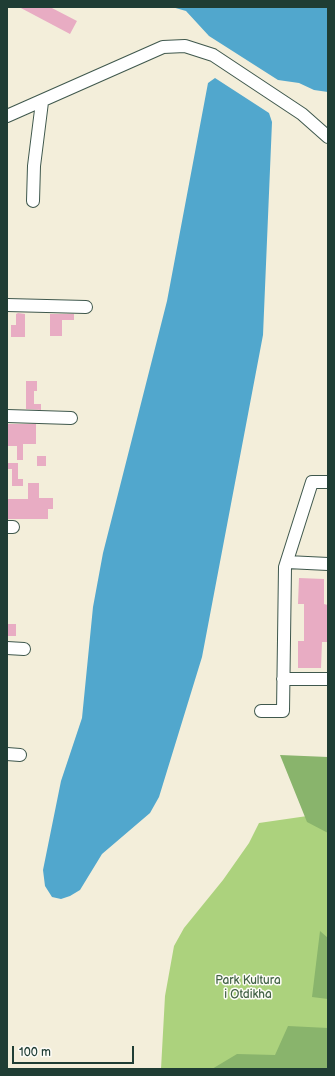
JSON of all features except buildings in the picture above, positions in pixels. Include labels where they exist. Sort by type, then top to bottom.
[{"type":"lane","points":[[7,116],[42,102],[163,47],[185,46],[213,55],[302,114],[328,137]]},
{"type":"lane","points":[[33,201],[34,166],[42,102]]},
{"type":"lane","points":[[7,305],[86,307]]},
{"type":"lane","points":[[7,416],[71,418]]},
{"type":"lane","points":[[261,711],[283,711],[285,567],[312,482],[328,482]]},
{"type":"lane","points":[[287,562],[328,564]]},
{"type":"lane","points":[[7,648],[24,649]]},
{"type":"lane","points":[[284,679],[328,679]]},
{"type":"lane","points":[[7,754],[20,754]]},
{"type":"green space","points":[[280,755],[328,757],[328,833],[307,822]]},
{"type":"green space","name":"Park Kultura i Otdikha","points":[[328,813],[328,1069],[161,1069],[165,996],[174,946],[184,928],[223,880],[249,843],[259,823]]},
{"type":"green space","points":[[320,931],[328,938],[328,999],[312,997]]},
{"type":"green space","points":[[288,1026],[328,1028],[328,1069],[212,1069],[237,1054],[275,1055]]},
{"type":"water","points":[[172,7],[328,7],[328,92],[314,90],[299,83],[278,80],[209,36],[186,11]]},
{"type":"water","points":[[215,78],[269,113],[272,122],[263,335],[202,657],[159,797],[150,813],[102,854],[80,890],[61,899],[52,897],[45,886],[43,870],[61,781],[82,718],[93,607],[103,553],[167,301],[208,83]]}]
